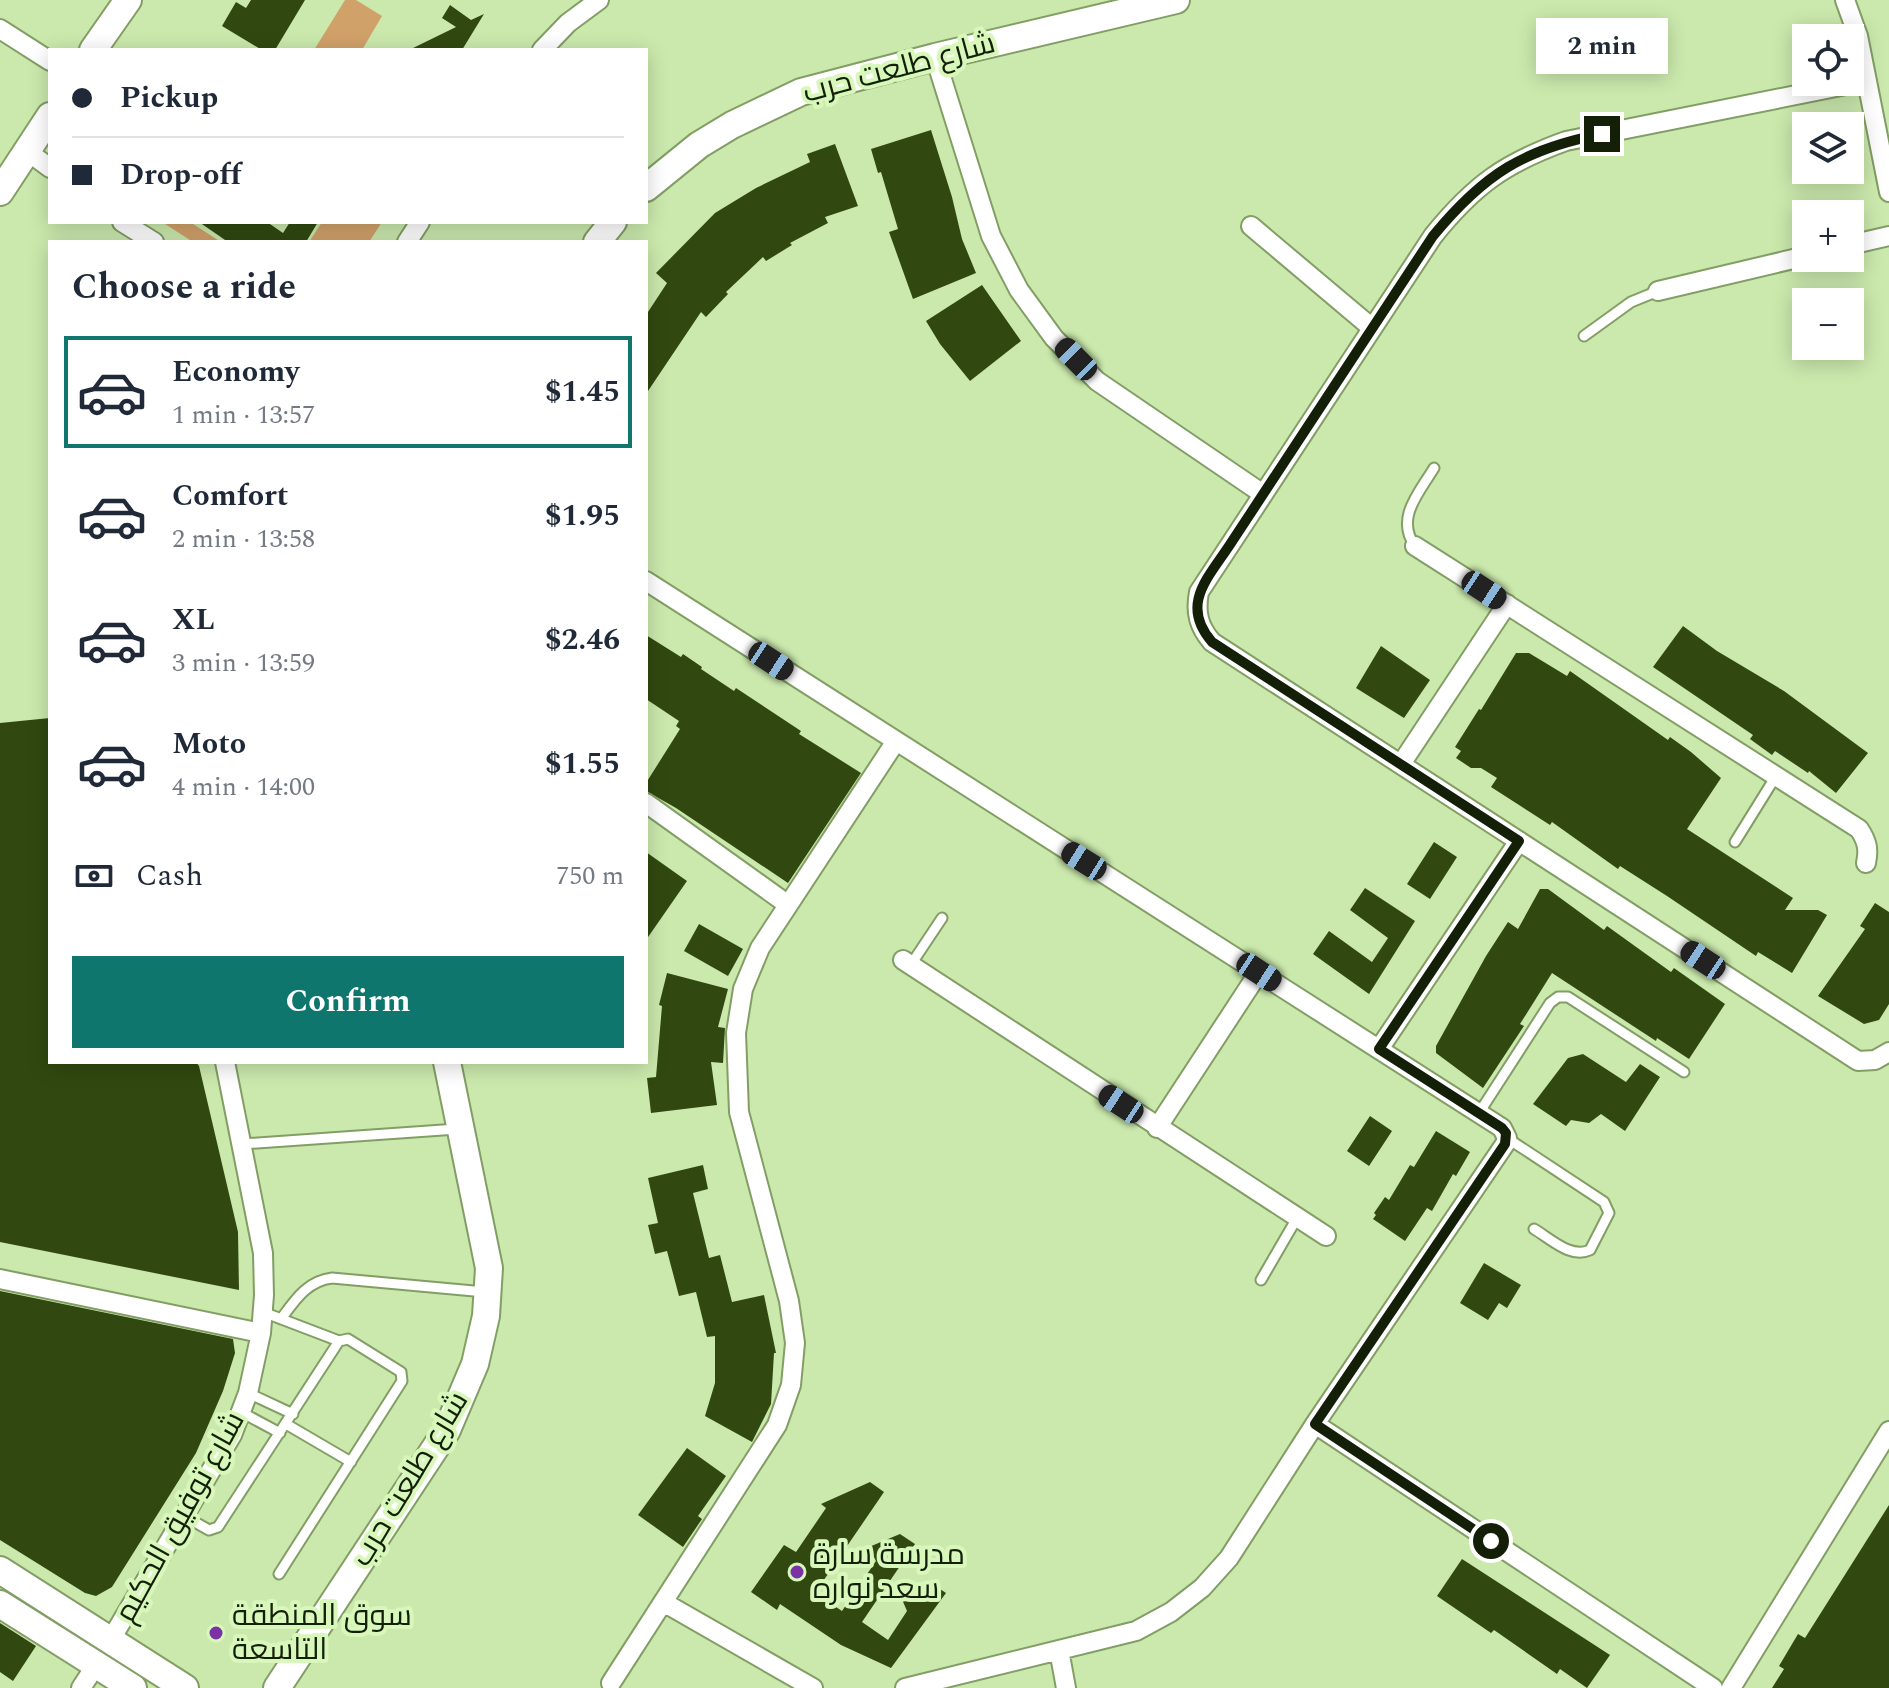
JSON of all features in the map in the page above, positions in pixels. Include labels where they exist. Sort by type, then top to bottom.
[{"type":"street","points":[[94,48],[128,0]]},
{"type":"street","points":[[544,48],[568,23],[599,0]]},
{"type":"street","name":"شارع طلعت حرب","points":[[648,186],[699,145],[766,107],[821,86],[1176,0]]},
{"type":"street","points":[[1845,0],[1858,36],[1889,192]]},
{"type":"street","points":[[0,29],[48,60]]},
{"type":"street","points":[[935,57],[991,236],[1019,290],[1054,338],[1097,381],[1263,494]]},
{"type":"street","points":[[1866,81],[1566,141],[1527,155],[1491,176],[1459,203],[1433,236],[1199,592],[1196,606],[1203,632],[1212,642],[1858,1061],[1875,1060],[1889,1052]]},
{"type":"street","points":[[0,192],[48,119]]},
{"type":"street","points":[[27,151],[48,167]]},
{"type":"street","points":[[125,224],[151,240]]},
{"type":"street","points":[[599,240],[611,224]]},
{"type":"street","points":[[1251,226],[1372,328]]},
{"type":"street","points":[[1864,242],[1889,236]]},
{"type":"street","points":[[1658,291],[1792,259]]},
{"type":"street","points":[[1415,546],[1859,829],[1869,851],[1866,863]]},
{"type":"street","points":[[648,582],[1479,1113],[1502,1128],[1507,1138],[1229,1558],[1202,1588],[1171,1612],[1136,1631],[905,1688]]},
{"type":"street","points":[[1401,764],[1507,604]]},
{"type":"street","points":[[609,1685],[777,1425],[791,1385],[795,1343],[789,1301],[739,1112],[736,1033],[743,989],[760,948],[787,904],[896,741]]},
{"type":"street","points":[[648,804],[787,904]]},
{"type":"street","points":[[1379,1049],[1519,841]]},
{"type":"street","points":[[906,963],[1326,1236]]},
{"type":"street","points":[[1157,1128],[1259,972]]},
{"type":"street","name":"شارع توفيق الحكيم","points":[[110,1641],[232,1435],[248,1393],[261,1333],[263,1253],[225,1064]]},
{"type":"street","name":"شارع طلعت حرب","points":[[277,1688],[447,1430],[475,1364],[488,1292],[489,1268],[447,1064]]},
{"type":"street","points":[[0,1279],[261,1333]]},
{"type":"street","points":[[1315,1424],[1713,1688]]},
{"type":"street","points":[[1731,1688],[1889,1431]]},
{"type":"street","points":[[0,1570],[185,1688]]},
{"type":"street","points":[[663,1602],[813,1688]]},
{"type":"street","points":[[0,1604],[133,1688]]},
{"type":"street","points":[[1059,1650],[1066,1688]]},
{"type":"street","points":[[81,1688],[96,1665]]},
{"type":"lane","points":[[1584,336],[1631,302],[1658,291]]},
{"type":"lane","points":[[1415,546],[1405,524],[1407,512],[1434,468]]},
{"type":"lane","points":[[1735,842],[1776,776]]},
{"type":"lane","points":[[906,963],[942,918]]},
{"type":"lane","points":[[1479,1113],[1550,1003],[1558,997],[1568,997],[1684,1072]]},
{"type":"lane","points":[[242,1144],[460,1129]]},
{"type":"lane","points":[[1507,1138],[1604,1202],[1609,1213],[1590,1250],[1585,1253],[1571,1252],[1534,1229]]},
{"type":"lane","points":[[1261,1280],[1297,1218]]},
{"type":"lane","points":[[281,1319],[317,1280],[332,1278],[488,1292]]},
{"type":"lane","points":[[263,1312],[339,1341],[348,1339],[401,1372],[403,1378],[279,1574]]},
{"type":"lane","points":[[184,1516],[209,1530],[216,1529],[339,1341]]},
{"type":"lane","points":[[248,1393],[293,1414]]},
{"type":"lane","points":[[241,1412],[351,1462]]},
{"type":"shaded area","points":[[345,0],[356,0],[382,16],[363,48],[315,48]]},
{"type":"shaded area","points":[[165,224],[193,224],[218,240],[190,240]]},
{"type":"shaded area","points":[[321,224],[381,224],[370,240],[310,240]]},
{"type":"building","points":[[251,0],[305,0],[276,48],[259,48],[222,26],[236,2],[246,8]]},
{"type":"building","points":[[450,5],[471,20],[484,14],[463,48],[413,48],[456,27],[442,18]]},
{"type":"building","points":[[931,130],[962,239],[976,273],[913,299],[889,232],[898,229],[871,149]]},
{"type":"building","points":[[835,144],[858,206],[825,217],[828,223],[790,243],[792,245],[766,261],[763,257],[726,292],[728,294],[706,317],[701,312],[648,391],[648,312],[667,283],[656,273],[715,213],[756,188],[810,162],[807,154]]},
{"type":"building","points":[[202,224],[270,224],[283,233],[289,224],[317,224],[307,240],[225,240]]},
{"type":"building","points":[[982,285],[1021,341],[970,381],[926,321]]},
{"type":"building","points":[[1683,626],[1717,651],[1784,691],[1868,753],[1836,793],[1809,771],[1775,751],[1772,755],[1750,739],[1753,735],[1653,667]]},
{"type":"building","points":[[648,636],[681,657],[683,654],[734,691],[736,688],[801,731],[799,734],[861,773],[788,883],[648,792],[648,780],[680,729],[676,726],[679,721],[648,700]]},
{"type":"building","points":[[1381,646],[1430,680],[1404,718],[1356,688]]},
{"type":"building","points":[[1516,653],[1529,653],[1567,676],[1570,671],[1668,740],[1670,737],[1721,778],[1687,829],[1793,898],[1785,910],[1818,910],[1827,915],[1792,973],[1758,952],[1756,956],[1620,866],[1618,869],[1552,822],[1550,825],[1491,787],[1497,778],[1481,768],[1471,768],[1456,758],[1461,751],[1455,747]]},
{"type":"building","points":[[48,718],[48,1064],[198,1064],[238,1232],[239,1290],[0,1242],[0,723]]},
{"type":"building","points":[[1434,842],[1457,857],[1430,899],[1407,884]]},
{"type":"building","points":[[648,853],[687,881],[648,937]]},
{"type":"building","points":[[1365,888],[1415,921],[1369,994],[1313,954],[1329,931],[1372,962],[1388,938],[1350,910]]},
{"type":"building","points":[[1540,889],[1548,889],[1604,930],[1607,926],[1671,972],[1674,968],[1725,1004],[1689,1059],[1552,973],[1520,1024],[1524,1026],[1483,1088],[1436,1053],[1436,1046],[1486,956],[1508,922],[1518,929]]},
{"type":"building","points":[[1875,903],[1889,912],[1889,1004],[1879,1020],[1864,1024],[1818,996],[1865,929],[1860,926]]},
{"type":"building","points":[[699,924],[743,949],[728,976],[684,951]]},
{"type":"building","points":[[667,973],[728,989],[718,1027],[725,1028],[723,1063],[711,1062],[717,1105],[651,1113],[647,1078],[656,1077],[662,1006],[659,1005]]},
{"type":"building","points":[[1583,1054],[1626,1082],[1640,1064],[1660,1077],[1625,1131],[1601,1114],[1589,1123],[1571,1120],[1566,1126],[1533,1104],[1568,1058]]},
{"type":"building","points":[[1370,1116],[1392,1131],[1369,1166],[1347,1151]]},
{"type":"building","points":[[1436,1131],[1470,1152],[1432,1211],[1427,1208],[1405,1241],[1373,1219],[1374,1213],[1385,1197],[1389,1200],[1410,1165],[1414,1167]]},
{"type":"building","points":[[703,1165],[708,1189],[693,1193],[709,1258],[720,1255],[732,1302],[764,1295],[776,1353],[771,1404],[752,1442],[705,1416],[715,1383],[715,1336],[707,1337],[696,1292],[679,1296],[667,1251],[655,1254],[648,1225],[658,1223],[648,1178]]},
{"type":"building","points":[[1484,1263],[1521,1285],[1507,1308],[1499,1303],[1488,1320],[1460,1303]]},
{"type":"building","points":[[0,1291],[233,1339],[235,1353],[223,1391],[196,1453],[112,1587],[96,1596],[85,1593],[0,1540]]},
{"type":"building","points":[[687,1448],[726,1476],[698,1516],[702,1519],[683,1547],[638,1515]]},
{"type":"building","name":"مدرسة سارة سعد نواره","points":[[870,1482],[884,1492],[815,1593],[842,1611],[876,1561],[869,1547],[900,1534],[915,1544],[862,1622],[888,1640],[907,1611],[901,1597],[927,1585],[934,1585],[946,1593],[891,1668],[841,1645],[780,1604],[777,1610],[751,1592],[784,1545],[796,1552],[826,1508],[821,1504]]},
{"type":"building","points":[[1889,1505],[1889,1688],[1772,1688],[1784,1669],[1779,1666],[1798,1634],[1805,1638]]},
{"type":"building","points":[[1462,1559],[1610,1655],[1587,1688],[1560,1669],[1557,1674],[1494,1630],[1491,1633],[1437,1596]]},
{"type":"building","points":[[0,1623],[36,1646],[13,1681],[0,1672]]},
{"type":"place","name":"مدرسة سارة سعد نواره","points":[[797,1572]]},
{"type":"place","name":"سوق المنطقة التاسعة","points":[[216,1633]]},
{"type":"route","points":[[1491,1541],[1315,1424],[1505,1144],[1507,1138],[1502,1128],[1379,1049],[1519,841],[1212,642],[1203,632],[1196,606],[1199,592],[1433,236],[1459,203],[1491,176],[1527,155],[1566,141],[1602,134]]}]
